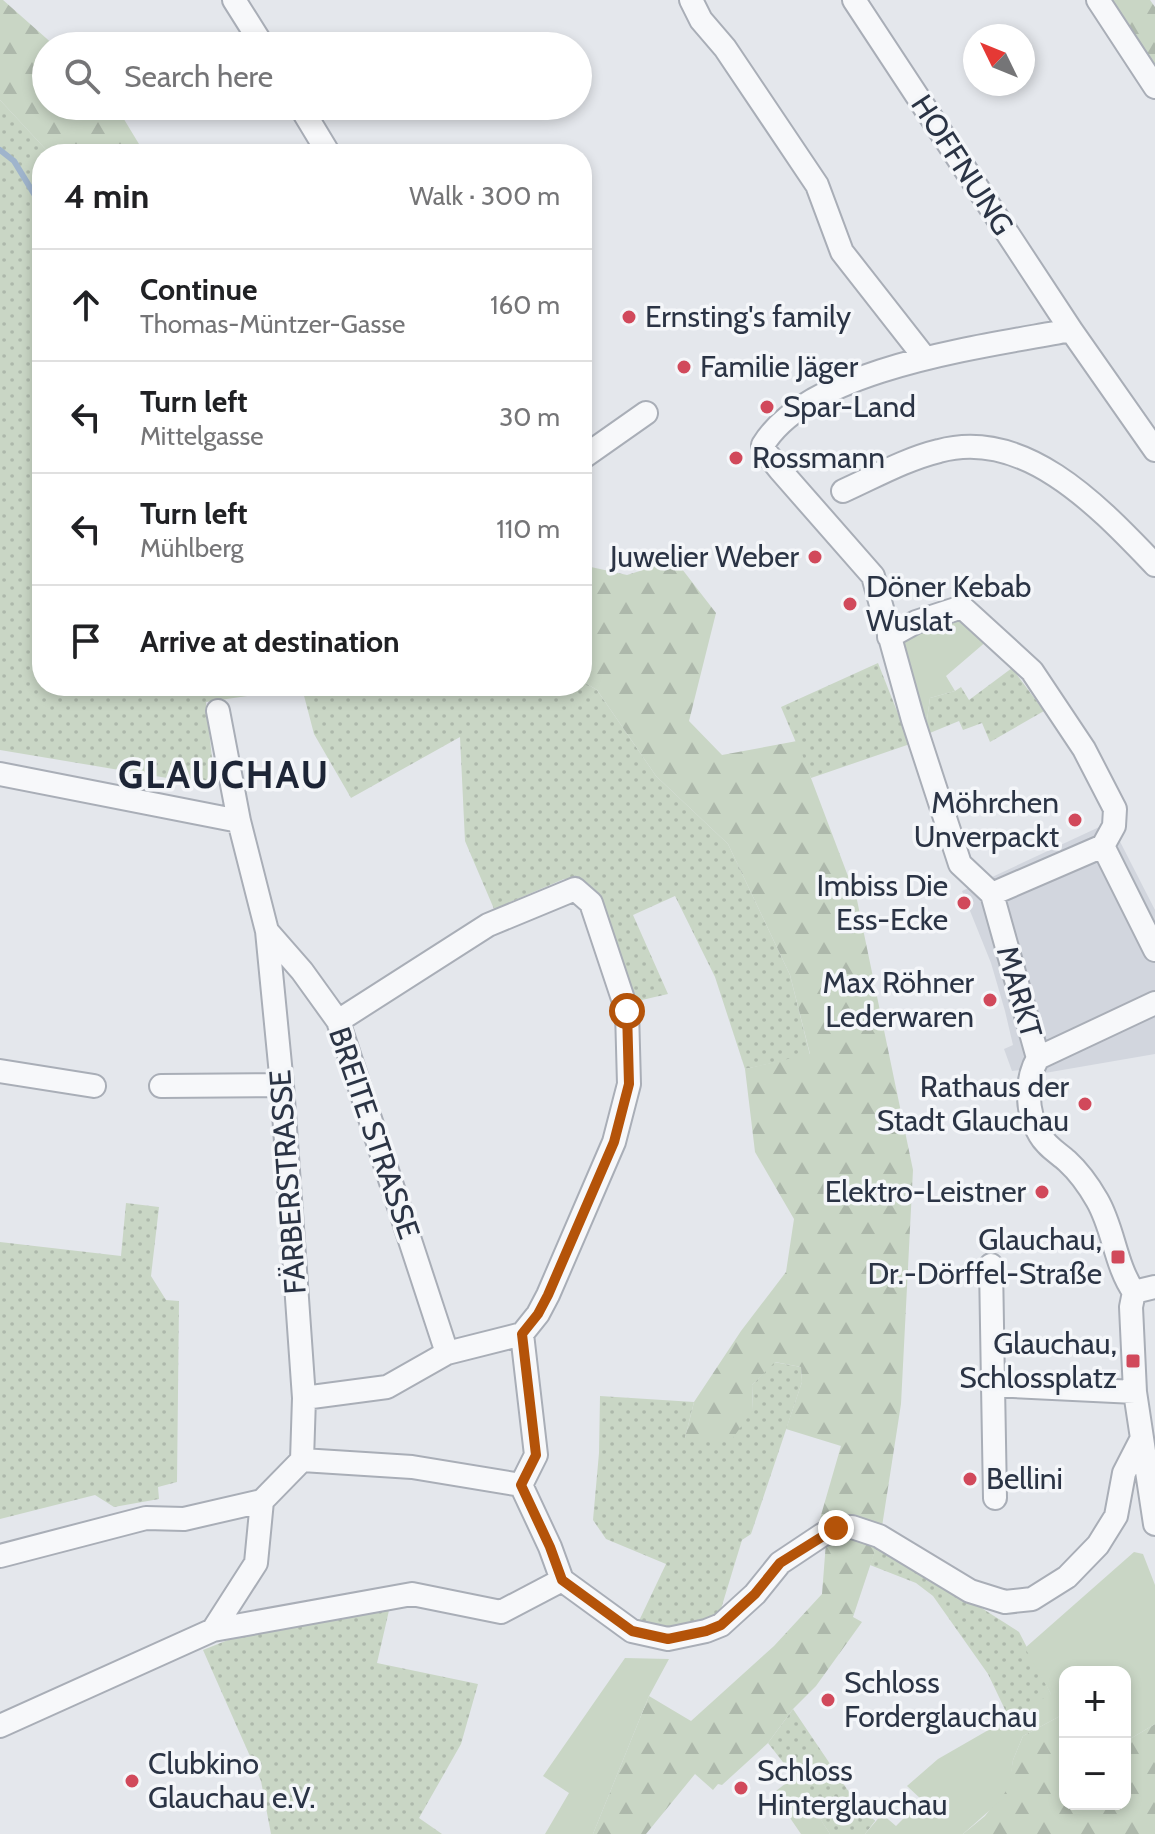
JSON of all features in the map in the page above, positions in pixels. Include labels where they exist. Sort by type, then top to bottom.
[{"type":"street","points":[[234,0],[254,32]]},
{"type":"street","points":[[691,0],[701,20],[725,48],[817,185],[842,252],[925,358]]},
{"type":"street","name":"HOFFNUNG","points":[[854,0],[1071,330],[1155,450]]},
{"type":"street","points":[[1098,0],[1155,87]]},
{"type":"street","points":[[308,120],[323,144]]},
{"type":"street","points":[[889,637],[916,622],[962,607],[1032,671],[1084,749],[1115,809],[1114,826],[1103,846],[992,894],[960,864],[889,637],[873,576],[763,445],[771,434],[806,405],[881,370],[925,358],[1071,330]]},
{"type":"street","points":[[592,451],[646,413]]},
{"type":"street","points":[[843,491],[940,450],[971,447],[999,451],[1059,476],[1114,521],[1155,565]]},
{"type":"street","name":"FÄRBERSTRASSE","points":[[218,711],[239,821],[267,931],[282,1085],[304,1398],[302,1460]]},
{"type":"street","points":[[0,774],[239,821]]},
{"type":"street","points":[[1103,846],[1155,950]]},
{"type":"street","points":[[304,1398],[387,1387],[447,1353],[522,1334],[548,1295],[614,1142],[629,1084],[627,1011],[591,903],[575,889],[488,925],[338,1021]]},
{"type":"street","name":"MARKT","points":[[992,894],[1038,1058],[1155,1003]]},
{"type":"street","name":"BREITE STRASSE","points":[[267,931],[302,971],[338,1021],[447,1353]]},
{"type":"street","points":[[1038,1058],[1031,1069],[1028,1087],[1039,1135],[1078,1173],[1106,1218],[1125,1279],[1144,1290],[1131,1307],[1135,1392],[1155,1524]]},
{"type":"street","points":[[0,1071],[94,1086]]},
{"type":"street","points":[[161,1086],[282,1085]]},
{"type":"street","points":[[991,1265],[995,1498]]},
{"type":"street","points":[[521,1485],[536,1455],[522,1334]]},
{"type":"street","points":[[993,1385],[1135,1392]]},
{"type":"street","points":[[521,1485],[562,1580],[632,1631],[668,1639],[721,1625],[755,1594],[780,1563],[836,1528],[852,1527],[879,1536],[970,1591],[1005,1602],[1032,1599],[1067,1577],[1098,1545],[1116,1516],[1124,1473],[1142,1438]]},
{"type":"street","points":[[0,1556],[146,1518],[184,1519],[262,1501],[302,1460],[412,1467],[521,1485]]},
{"type":"street","points":[[213,1630],[256,1563],[262,1501]]},
{"type":"street","points":[[0,1726],[213,1630],[412,1594],[501,1612],[562,1580]]},
{"type":"shaded area","points":[[1110,822],[1155,910],[1155,1054],[1039,1074],[1031,1069],[1012,1071],[1004,1049],[1013,1045],[1005,1011],[991,963],[962,891]]},
{"type":"green space","points":[[0,0],[3,0],[39,32],[32,32],[32,120],[124,120],[139,144],[41,144],[0,100]]},
{"type":"green space","points":[[1108,0],[1150,0],[1155,7],[1155,74]]},
{"type":"green space","points":[[0,100],[41,144],[32,144],[32,696],[247,696],[206,702],[215,786],[0,750]]},
{"type":"green space","points":[[675,560],[716,613],[689,721],[722,755],[797,741],[857,900],[913,1170],[901,1404],[881,1533],[853,1617],[862,1622],[816,1686],[793,1709],[768,1743],[722,1785],[718,1784],[713,1790],[695,1774],[646,1834],[593,1834],[649,1696],[691,1721],[774,1646],[822,1594],[826,1542],[817,1529],[841,1446],[786,1429],[802,1382],[801,1367],[775,1362],[752,1385],[753,1410],[730,1442],[685,1438],[694,1402],[741,1331],[786,1272],[794,1219],[755,1152],[745,1069],[810,1054],[790,975],[728,844],[656,776],[592,687],[592,567],[627,575]]},
{"type":"green space","points":[[956,614],[988,640],[946,676],[955,691],[930,698],[925,735],[898,643]]},
{"type":"green space","points":[[878,663],[910,744],[811,778],[781,707]]},
{"type":"green space","points":[[1012,668],[1044,711],[990,742],[982,723],[963,730],[959,721],[925,735],[930,698],[961,687],[969,700]]},
{"type":"green space","points":[[592,687],[597,690],[656,776],[728,844],[790,975],[810,1055],[745,1069],[715,977],[675,896],[633,915],[668,994],[633,1002],[602,900],[576,880],[564,879],[494,909],[465,841],[460,737],[351,798],[314,734],[304,696],[592,696]]},
{"type":"green space","points":[[126,1203],[159,1207],[151,1276],[166,1300],[179,1301],[177,1482],[158,1487],[159,1499],[114,1507],[95,1495],[0,1519],[0,1242],[121,1256]]},
{"type":"green space","points":[[774,1362],[801,1367],[802,1382],[751,1534],[742,1540],[717,1622],[665,1632],[637,1625],[666,1564],[606,1539],[593,1520],[600,1396],[694,1402],[685,1438],[753,1410],[752,1385]]},
{"type":"green space","points":[[878,1542],[1019,1632],[1051,1694],[1023,1736],[1009,1718],[988,1674],[933,1596],[916,1583],[870,1565]]},
{"type":"green space","points":[[1134,1552],[1143,1554],[1155,1585],[1155,1724],[1131,1738],[1131,1666],[1059,1666],[1059,1717],[1023,1736],[1013,1760],[1010,1784],[1000,1801],[963,1834],[865,1834],[882,1814],[896,1826],[922,1800],[907,1786],[938,1759],[1051,1694],[1025,1648]]},
{"type":"green space","points":[[390,1606],[377,1663],[478,1684],[461,1744],[419,1818],[442,1834],[271,1834],[261,1781],[203,1650],[228,1640]]},
{"type":"green space","points":[[625,1658],[669,1659],[649,1696],[593,1834],[545,1834],[569,1793],[543,1776]]},
{"type":"green space","points":[[793,1709],[849,1792],[875,1821],[865,1834],[830,1834],[768,1743]]},
{"type":"green space","points":[[1059,1717],[1059,1810],[1131,1810],[1131,1738],[1155,1724],[1155,1834],[963,1834],[985,1816],[1009,1784],[1013,1760],[1023,1736]]},
{"type":"green space","points":[[794,1777],[830,1834],[801,1834],[788,1815],[791,1809],[787,1803],[780,1805],[772,1794]]},
{"type":"waterway","points":[[0,150],[14,161],[32,191]]},
{"type":"place","name":"Ernsting's family","points":[[629,317]]},
{"type":"place","name":"Familie Jäger","points":[[684,367]]},
{"type":"place","name":"Spar-Land","points":[[767,407]]},
{"type":"place","name":"Rossmann","points":[[736,458]]},
{"type":"place","name":"Juwelier Weber","points":[[815,557]]},
{"type":"place","name":"Döner Kebab Wuslat","points":[[850,604]]},
{"type":"place","name":"Möhrchen Unverpackt","points":[[1075,820]]},
{"type":"place","name":"Imbiss Die Ess-Ecke","points":[[964,903]]},
{"type":"place","name":"Max Röhner Lederwaren","points":[[990,1000]]},
{"type":"place","name":"Rathaus der Stadt Glauchau","points":[[1085,1104]]},
{"type":"place","name":"Elektro-Leistner","points":[[1042,1192]]},
{"type":"place","name":"Glauchau, Dr.-Dörffel-Straße","points":[[1118,1257]]},
{"type":"place","name":"Glauchau, Schlossplatz","points":[[1133,1361]]},
{"type":"place","name":"Bellini","points":[[970,1479]]},
{"type":"place","name":"Schloss Forderglauchau","points":[[828,1700]]},
{"type":"place","name":"Clubkino Glauchau e.V.","points":[[132,1781]]},
{"type":"place","name":"Schloss Hinterglauchau","points":[[741,1788]]},
{"type":"district","name":"GLAUCHAU","points":[[224,775]]},
{"type":"route","points":[[627,1011],[629,1084],[614,1142],[548,1295],[522,1334],[536,1455],[521,1485],[562,1580],[632,1631],[668,1639],[721,1625],[755,1594],[780,1563],[836,1528]]}]
